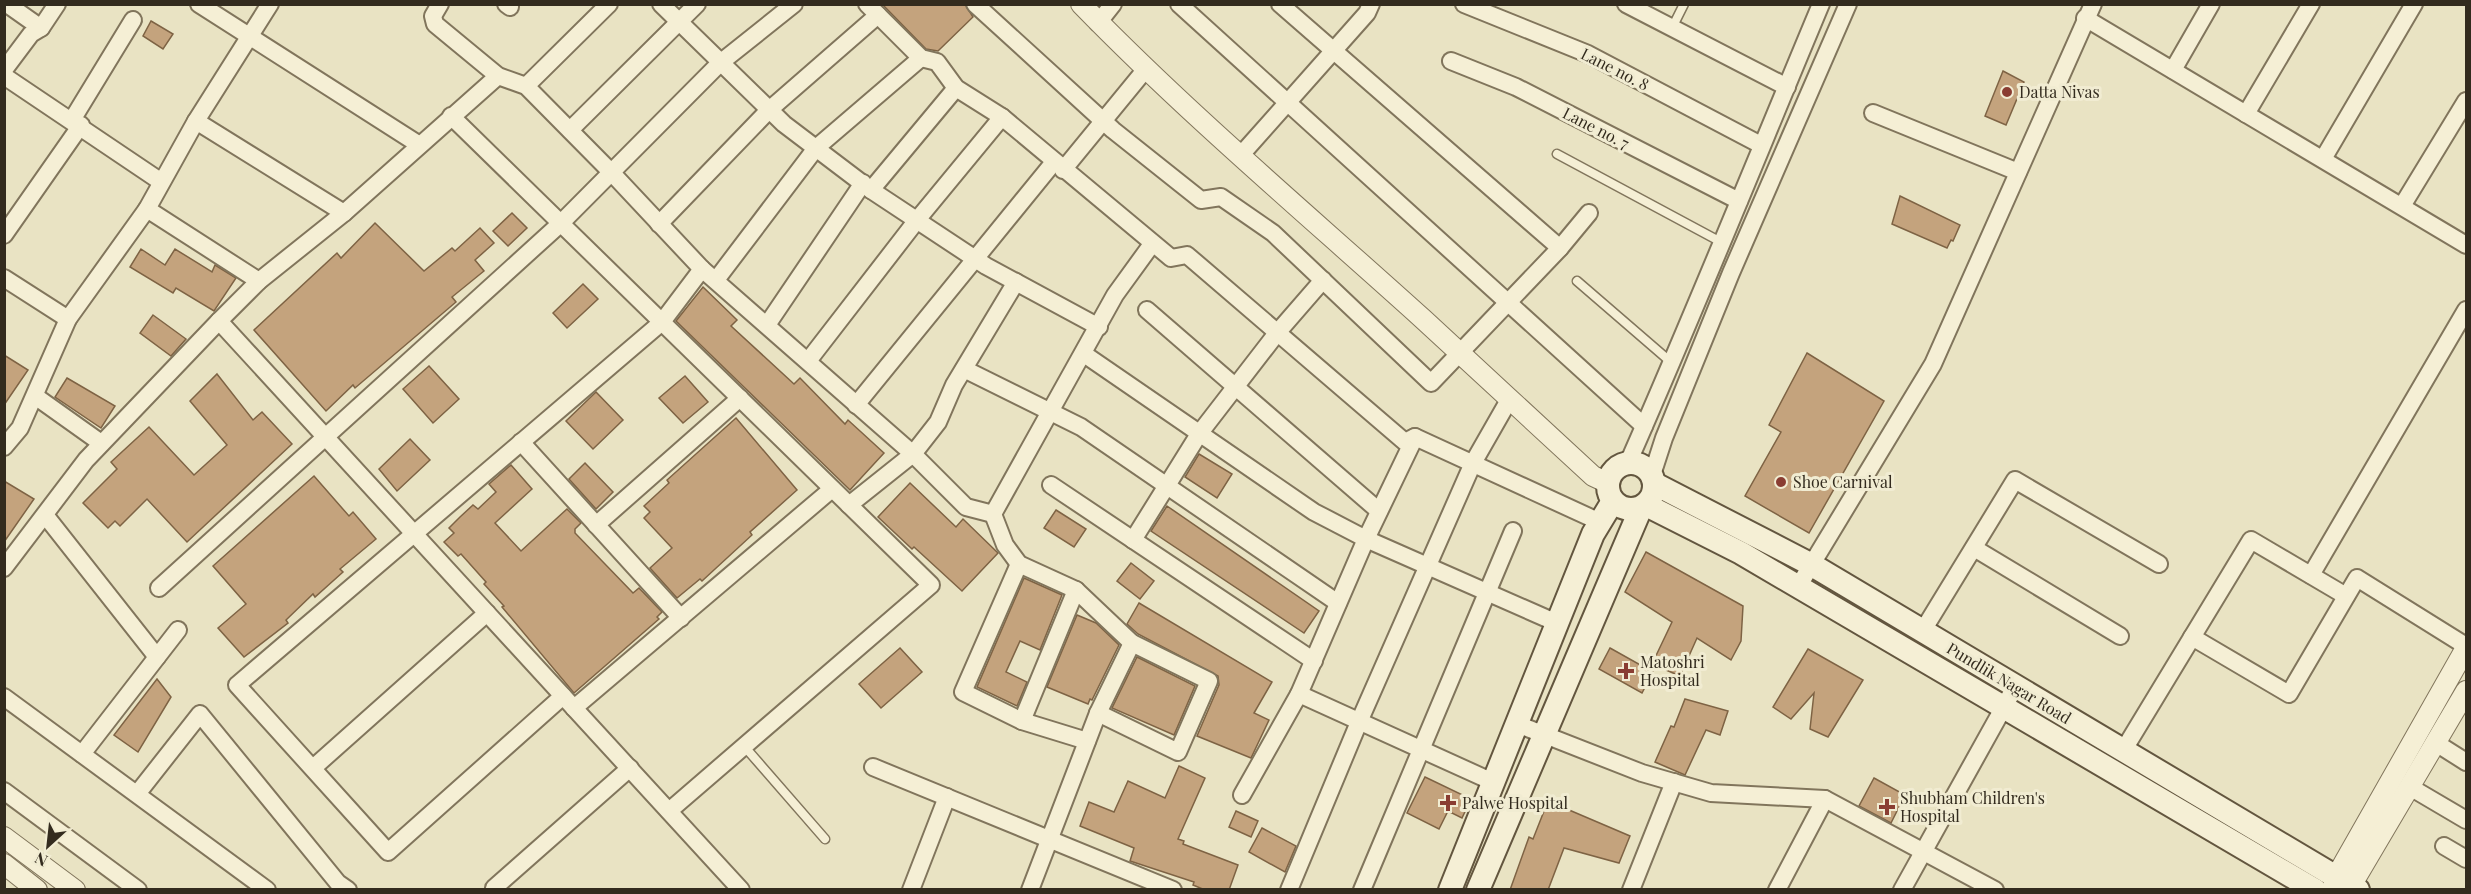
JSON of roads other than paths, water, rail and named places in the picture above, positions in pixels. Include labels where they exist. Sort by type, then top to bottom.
[{"type":"main road","points":[[1450,890],[1600,522],[1610,492],[1611,474],[1618,466],[1628,463],[1637,464],[1653,479],[1652,499],[1644,506],[1631,510],[1621,508],[1610,492]]},
{"type":"main road","name":"Pundlik Nagar Road","points":[[1653,479],[1812,565],[2345,886]]},
{"type":"main road","name":"Pundlik Nagar Road","points":[[1644,506],[1741,554],[2315,890]]},
{"type":"main road","points":[[1478,890],[1543,734],[1644,506]]},
{"type":"street","points":[[7,4],[41,28]]},
{"type":"street","points":[[4,70],[31,34],[41,28],[57,4]]},
{"type":"street","points":[[199,4],[418,144]]},
{"type":"street","points":[[4,447],[20,428],[68,319],[147,209],[160,181],[196,121],[270,4]]},
{"type":"street","points":[[440,4],[433,16],[435,24],[498,76],[526,87],[611,172],[702,269],[913,454],[966,507],[993,514]]},
{"type":"street","points":[[526,87],[609,4]]},
{"type":"street","points":[[661,4],[770,110],[867,186],[975,259],[1099,327]]},
{"type":"street","points":[[570,130],[697,4]]},
{"type":"street","points":[[159,588],[560,224],[720,63],[794,4]]},
{"type":"street","points":[[975,4],[1103,121],[1201,200],[1221,197],[1273,233],[1431,383],[1560,248],[1589,213]]},
{"type":"street","points":[[1081,4],[1145,70],[1460,353],[1610,492]]},
{"type":"street","points":[[1098,22],[1113,4]]},
{"type":"street","points":[[1179,4],[1509,301],[1644,426]]},
{"type":"street","points":[[1240,156],[1367,13],[1371,4]]},
{"type":"street","name":"Lane no. 8","points":[[1464,4],[1588,54],[1761,145]]},
{"type":"street","points":[[1626,4],[1787,87]]},
{"type":"street","points":[[1628,463],[1672,364],[1821,4]]},
{"type":"street","points":[[1653,479],[1664,438],[1725,286],[1848,4]]},
{"type":"street","points":[[2173,70],[2211,4]]},
{"type":"street","points":[[2246,114],[2311,4]]},
{"type":"street","points":[[2323,159],[2414,4]]},
{"type":"street","points":[[1289,8],[1333,52],[1560,248]]},
{"type":"street","points":[[659,224],[770,110],[873,10],[921,57],[937,62],[956,88],[1002,117],[1152,244],[1171,258],[1187,255],[1405,442],[1415,437]]},
{"type":"street","points":[[1798,587],[1933,364],[2089,11],[2173,70],[2466,245]]},
{"type":"street","points":[[4,235],[77,123],[134,20]]},
{"type":"street","points":[[716,280],[816,148],[921,57]]},
{"type":"street","name":"Lane no. 7","points":[[1451,61],[1516,87],[1739,201]]},
{"type":"street","points":[[856,405],[975,259],[1058,166],[1103,121],[1145,70]]},
{"type":"street","points":[[4,76],[160,181]]},
{"type":"street","points":[[4,568],[101,443],[259,281],[344,213],[418,144],[498,76]]},
{"type":"street","points":[[767,325],[867,186],[956,88]]},
{"type":"street","points":[[2402,206],[2466,101]]},
{"type":"street","points":[[1873,113],[2018,172]]},
{"type":"street","points":[[451,116],[931,585],[669,811]]},
{"type":"street","points":[[808,361],[917,220],[1002,117]]},
{"type":"street","points":[[196,121],[344,213]]},
{"type":"street","points":[[147,209],[259,281]]},
{"type":"street","points":[[993,514],[1052,412],[1115,295],[1152,244]]},
{"type":"street","points":[[702,269],[662,322],[237,685],[388,852],[569,702],[681,618],[832,489]]},
{"type":"street","points":[[4,278],[68,319]]},
{"type":"street","points":[[1707,279],[1725,286]]},
{"type":"street","points":[[1133,540],[1199,434],[1277,333],[1323,280]]},
{"type":"street","points":[[849,505],[913,454],[938,422],[964,369],[1016,282]]},
{"type":"street","points":[[1147,310],[1379,512]]},
{"type":"street","points":[[2311,575],[2466,310]]},
{"type":"street","points":[[219,321],[630,768],[734,887]]},
{"type":"street","points":[[1084,354],[1314,512],[1366,539],[1557,623]]},
{"type":"street","points":[[964,369],[1081,428],[1338,603]]},
{"type":"street","points":[[35,396],[101,443]]},
{"type":"street","points":[[596,525],[740,398]]},
{"type":"street","points":[[1289,890],[1359,722],[1473,463],[1509,399]]},
{"type":"street","points":[[1415,437],[1600,522]]},
{"type":"street","points":[[1242,795],[1299,694],[1366,539],[1415,437]]},
{"type":"street","points":[[521,442],[681,618]]},
{"type":"street","points":[[1922,632],[2015,480],[2159,564]]},
{"type":"street","points":[[1051,485],[1314,661]]},
{"type":"street","points":[[993,514],[1005,546],[1019,564],[1076,590],[1132,642],[1209,681],[1178,752],[1098,713]]},
{"type":"street","points":[[45,516],[157,657]]},
{"type":"street","points":[[1362,890],[1513,531]]},
{"type":"street","points":[[2123,751],[2251,540],[2346,596]]},
{"type":"street","points":[[1974,548],[2120,636]]},
{"type":"street","points":[[1019,564],[963,692],[1022,721],[1088,741]]},
{"type":"street","points":[[2192,637],[2289,694],[2356,578],[2465,652],[2345,886]]},
{"type":"street","points":[[1022,721],[1076,590]]},
{"type":"street","points":[[313,768],[487,613]]},
{"type":"street","points":[[82,754],[178,630]]},
{"type":"street","points":[[1030,890],[1098,713],[1132,642]]},
{"type":"street","points":[[1902,890],[2015,687]]},
{"type":"street","points":[[2345,886],[2410,787],[2466,691]]},
{"type":"street","points":[[1299,694],[1493,782]]},
{"type":"street","points":[[4,698],[267,890]]},
{"type":"street","points":[[137,794],[200,714],[339,887]]},
{"type":"street","points":[[1516,724],[1642,773],[1711,793],[1825,799],[1995,890]]},
{"type":"street","points":[[2436,743],[2466,762]]},
{"type":"street","points":[[873,767],[1164,888]]},
{"type":"street","points":[[494,888],[630,768]]},
{"type":"street","points":[[1631,890],[1674,782]]},
{"type":"street","points":[[2410,787],[2466,820]]},
{"type":"street","points":[[4,791],[138,890]]},
{"type":"street","points":[[911,890],[947,797]]},
{"type":"street","points":[[1777,890],[1825,799]]},
{"type":"street","points":[[4,837],[75,890]]},
{"type":"street","points":[[2444,846],[2466,859]]},
{"type":"street","points":[[4,864],[36,890]]},
{"type":"lane","points":[[1672,28],[1684,4]]},
{"type":"lane","points":[[1557,154],[1721,242]]},
{"type":"lane","points":[[1577,281],[1672,364]]},
{"type":"lane","points":[[744,746],[825,839]]},
{"type":"place","name":"Datta Nivas","points":[[2007,92]]},
{"type":"place","name":"Shoe Carnival","points":[[1781,482]]},
{"type":"place","name":"Matoshri Hospital","points":[[1626,671]]},
{"type":"place","name":"Palwe Hospital","points":[[1448,803]]},
{"type":"place","name":"Shubham Children's Hospital","points":[[1887,807]]}]
